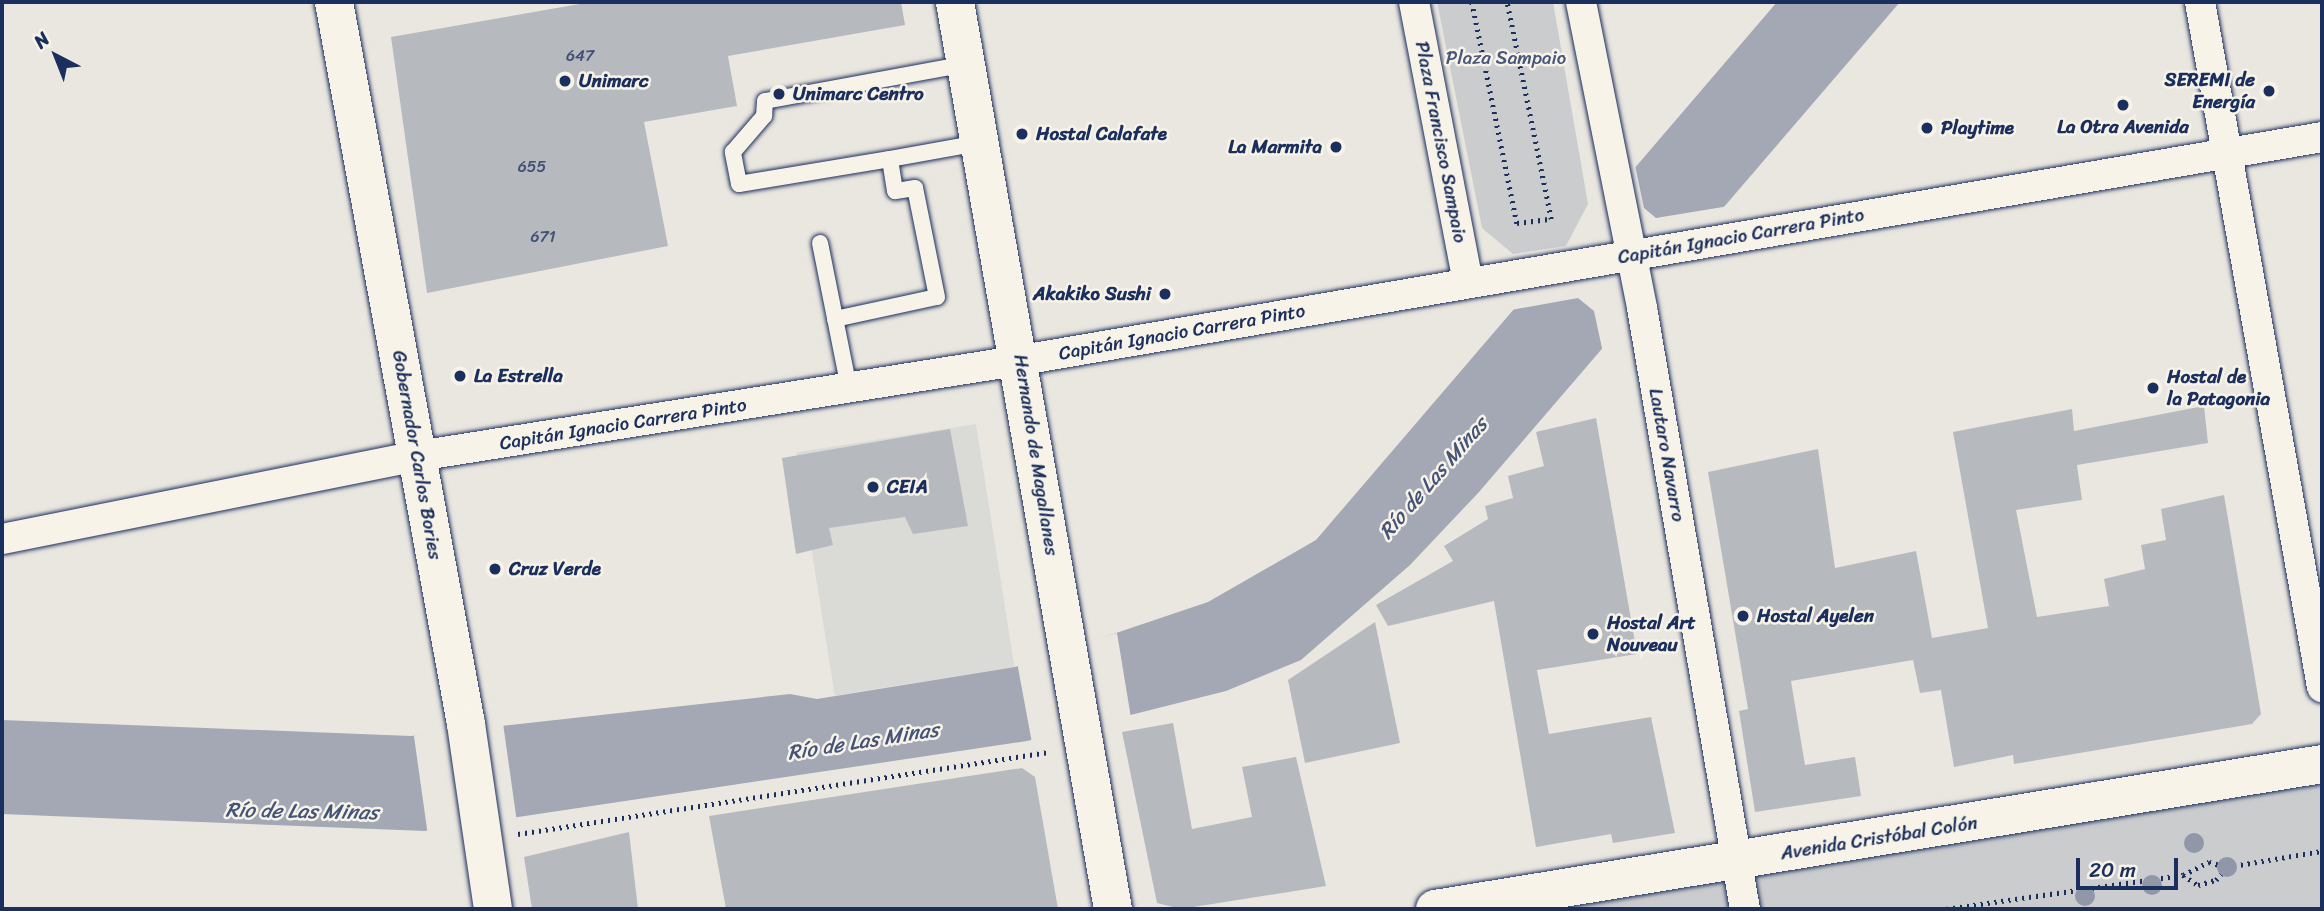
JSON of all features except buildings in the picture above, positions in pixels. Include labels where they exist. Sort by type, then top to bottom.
[{"type":"main road","name":"Gobernador Carlos Bories","points":[[334,2],[466,724],[493,909]]},
{"type":"main road","name":"Hernando de Magallanes","points":[[955,2],[979,142],[1022,360],[1113,909]]},
{"type":"main road","name":"Avenida Cristóbal Colón","points":[[1435,909],[2322,764]]},
{"type":"street","name":"Plaza Francisco Sampaio","points":[[1415,2],[1468,283]]},
{"type":"street","name":"Lautaro Navarro","points":[[1581,2],[1642,309],[1745,909]]},
{"type":"street","points":[[2200,2],[2322,687]]},
{"type":"street","name":"Capitán Ignacio Carrera Pinto","points":[[2,539],[418,456],[1022,360],[2322,137]]},
{"type":"lane","points":[[966,64],[765,101],[764,116],[733,152],[739,184],[979,142]]},
{"type":"lane","points":[[835,319],[937,297],[915,188],[895,191],[890,159]]},
{"type":"lane","points":[[820,243],[849,388]]},
{"type":"path","points":[[1472,2],[1517,223],[1551,219],[1507,2]]},
{"type":"path","points":[[484,850],[1085,747]]},
{"type":"path","points":[[1946,909],[2183,875],[2209,862],[2227,867],[2322,850]]},
{"type":"path","points":[[2183,875],[2198,885],[2217,880],[2227,867]]},
{"type":"shaded area","points":[[976,424],[1014,667],[835,695],[796,452]]},
{"type":"green space","name":"Plaza Sampaio","points":[[1437,2],[1553,2],[1588,204],[1566,246],[1513,254],[1482,228]]},
{"type":"green space","points":[[2322,774],[2322,909],[1522,909]]},
{"type":"water","name":"Río de Las Minas","points":[[1777,2],[1900,2],[1479,492],[1410,565],[1301,660],[1226,691],[1027,741],[425,831],[2,814],[2,720],[411,736],[790,694],[817,699],[1015,667],[1208,602],[1316,540]]},
{"type":"pier","points":[[1635,165],[1644,208],[1656,218],[1729,206],[1603,353],[1594,311],[1578,298],[1511,310]]},
{"type":"pier","points":[[1117,633],[1131,718],[1032,743],[1017,662]]},
{"type":"pier","points":[[503,723],[517,820],[428,833],[414,736]]},
{"type":"place","name":"Unimarc","points":[[565,81]]},
{"type":"place","name":"SEREMI de Energía","points":[[2269,91]]},
{"type":"place","name":"Unimarc Centro","points":[[779,94]]},
{"type":"place","name":"La Otra Avenida","points":[[2123,105]]},
{"type":"place","name":"Playtime","points":[[1927,128]]},
{"type":"place","name":"Hostal Calafate","points":[[1022,134]]},
{"type":"place","name":"La Marmita","points":[[1336,147]]},
{"type":"place","name":"Akakiko Sushi","points":[[1165,294]]},
{"type":"place","name":"La Estrella","points":[[460,376]]},
{"type":"place","name":"Hostal de la Patagonia","points":[[2153,388]]},
{"type":"place","name":"CEIA","points":[[873,487]]},
{"type":"place","name":"Cruz Verde","points":[[495,569]]},
{"type":"place","name":"Hostal Ayelen","points":[[1743,616]]},
{"type":"place","name":"Hostal Art Nouveau","points":[[1593,634]]}]
